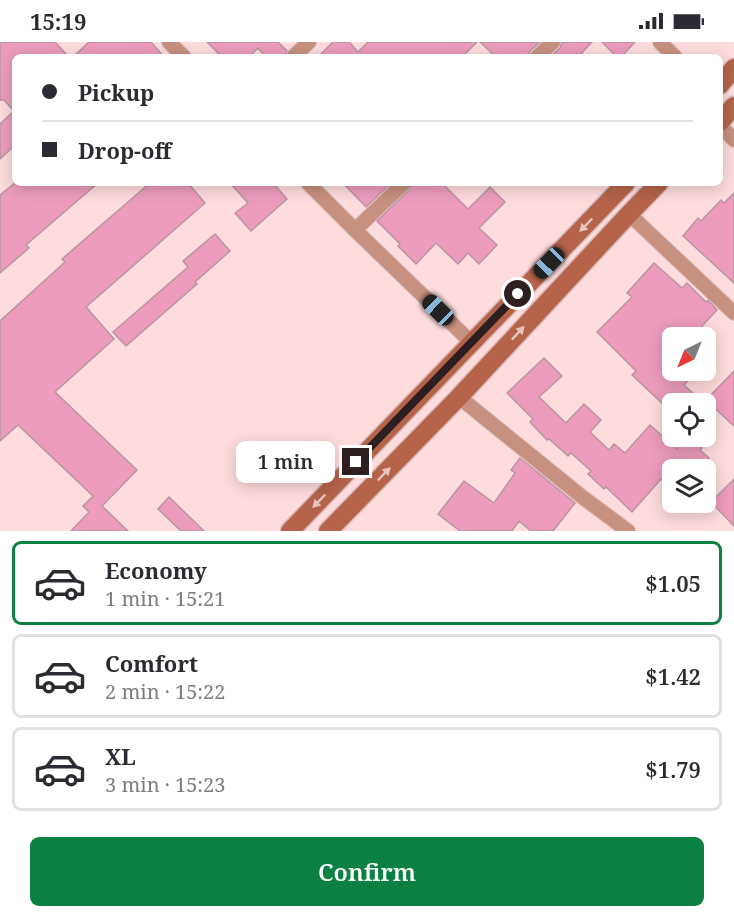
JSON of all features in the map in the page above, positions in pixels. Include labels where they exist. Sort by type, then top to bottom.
[{"type":"main road","points":[[723,81],[734,68]]},
{"type":"main road","points":[[723,119],[734,106]]},
{"type":"main road","points":[[290,531],[623,186]]},
{"type":"main road","points":[[328,531],[459,397],[656,186]]},
{"type":"street","points":[[169,42],[181,54]]},
{"type":"street","points":[[296,54],[309,42]]},
{"type":"street","points":[[540,54],[553,42]]},
{"type":"street","points":[[660,42],[672,54]]},
{"type":"street","points":[[723,127],[734,140]]},
{"type":"street","points":[[311,186],[471,342]]},
{"type":"street","points":[[355,230],[402,186]]},
{"type":"street","points":[[629,214],[734,313]]},
{"type":"street","points":[[459,397],[627,531]]},
{"type":"building","points":[[0,42],[55,42],[66,54],[12,54],[12,109],[4,100],[0,100]]},
{"type":"building","points":[[89,42],[151,42],[161,54],[76,54]]},
{"type":"building","points":[[207,42],[278,42],[287,51],[286,54],[263,54],[258,48],[252,54],[219,54]]},
{"type":"building","points":[[333,42],[349,42],[358,52],[368,42],[477,42],[465,54],[321,54]]},
{"type":"building","points":[[480,42],[540,42],[529,54],[493,54]]},
{"type":"building","points":[[562,42],[592,42],[581,54],[553,54],[560,48]]},
{"type":"building","points":[[602,42],[635,42],[624,54],[614,54]]},
{"type":"building","points":[[12,113],[12,148],[0,159],[0,124]]},
{"type":"building","points":[[12,185],[95,186],[26,245],[29,248],[0,273],[0,195]]},
{"type":"building","points":[[147,186],[191,186],[205,203],[86,307],[114,339],[55,392],[137,470],[102,506],[128,531],[71,531],[89,512],[83,506],[93,496],[18,425],[0,441],[0,321],[65,262],[62,259]]},
{"type":"building","points":[[233,186],[276,186],[287,199],[251,231],[235,213],[248,203]]},
{"type":"building","points":[[346,186],[388,186],[366,207]]},
{"type":"building","points":[[412,186],[445,186],[468,209],[490,187],[505,202],[479,228],[497,245],[479,264],[468,253],[458,264],[436,243],[416,264],[377,221]]},
{"type":"building","points":[[734,193],[734,283],[683,236],[698,218],[701,221],[721,200],[724,203]]},
{"type":"building","points":[[215,234],[230,251],[195,282],[197,284],[126,346],[113,332],[188,267],[183,261]]},
{"type":"building","points":[[654,263],[682,288],[687,283],[717,310],[701,327],[662,327],[662,381],[688,381],[684,385],[693,393],[662,393],[662,403],[632,375],[636,371],[597,332],[632,297],[627,293]]},
{"type":"building","points":[[544,358],[562,376],[539,397],[566,423],[584,404],[601,420],[590,432],[609,450],[614,444],[625,453],[650,425],[662,436],[662,447],[677,449],[679,447],[701,447],[700,450],[709,458],[662,459],[662,480],[632,512],[606,487],[604,489],[588,474],[591,471],[571,453],[568,456],[549,439],[547,440],[530,422],[533,419],[507,393]]},
{"type":"building","points":[[734,371],[734,426],[716,409],[716,393],[713,393]]},
{"type":"building","points":[[520,458],[575,503],[553,531],[531,531],[519,521],[512,531],[460,531],[438,514],[464,481],[494,503],[515,473],[511,470]]},
{"type":"building","points":[[734,479],[734,526],[716,507],[716,497]]},
{"type":"building","points":[[169,497],[204,531],[181,531],[158,509]]},
{"type":"route","points":[[356,462],[518,294]]}]
